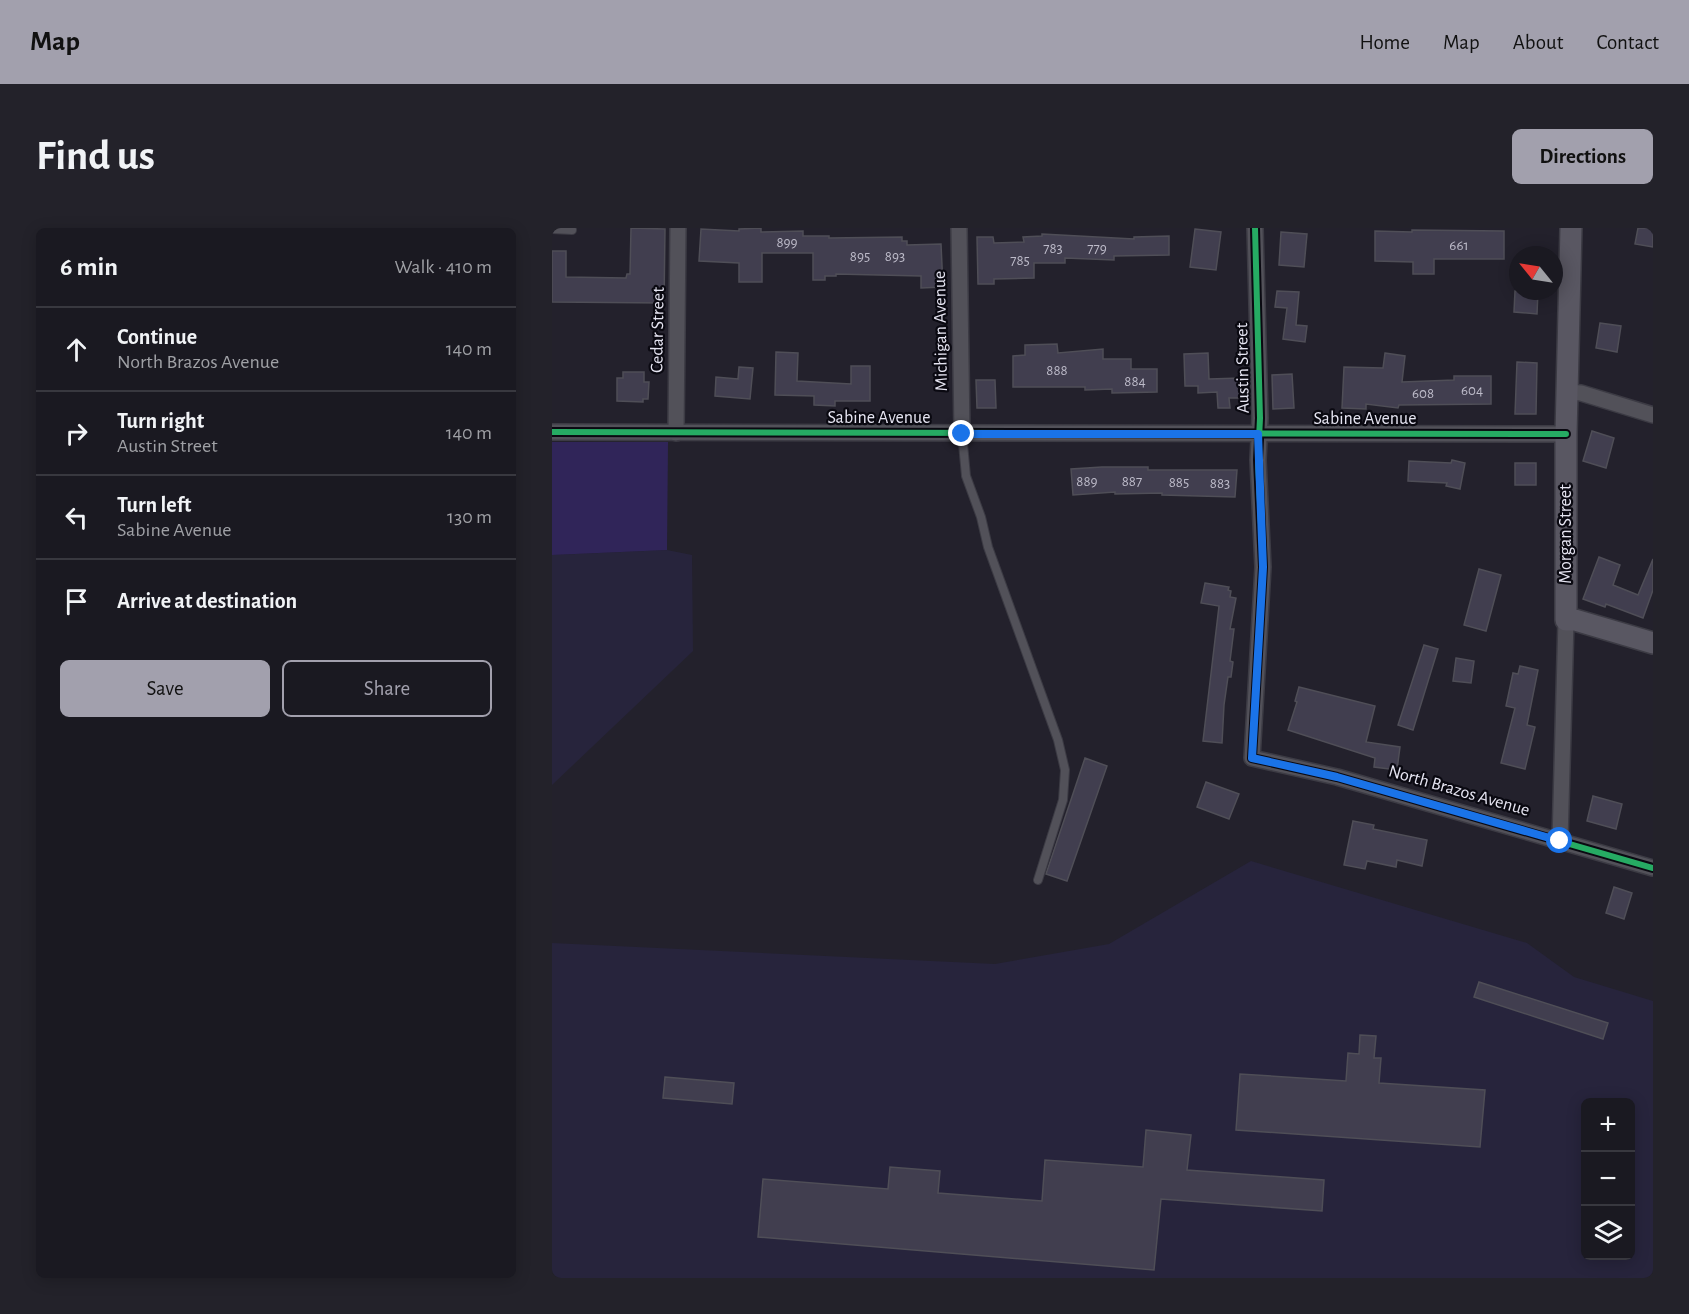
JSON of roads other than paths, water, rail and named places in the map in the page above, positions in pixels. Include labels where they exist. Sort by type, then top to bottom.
[{"type":"street","name":"Cedar Street","points":[[676,433],[678,228]]},
{"type":"street","name":"Michigan Avenue","points":[[958,228],[962,434]]},
{"type":"street","name":"Austin Street","points":[[1252,758],[1263,567],[1258,434],[1260,418],[1255,228]]},
{"type":"street","name":"Morgan Street","points":[[1560,841],[1566,620],[1566,434],[1571,228]]},
{"type":"street","points":[[1567,392],[1581,393],[1653,415]]},
{"type":"street","name":"Sabine Avenue","points":[[552,432],[1566,434]]},
{"type":"street","points":[[1566,620],[1575,620],[1653,643]]},
{"type":"street","name":"North Brazos Avenue","points":[[1252,758],[1337,777],[1653,868]]},
{"type":"lane","points":[[552,229],[572,230]]},
{"type":"lane","points":[[962,434],[966,476],[981,518],[988,547],[1058,740],[1065,770],[1063,800],[1038,880]]}]
